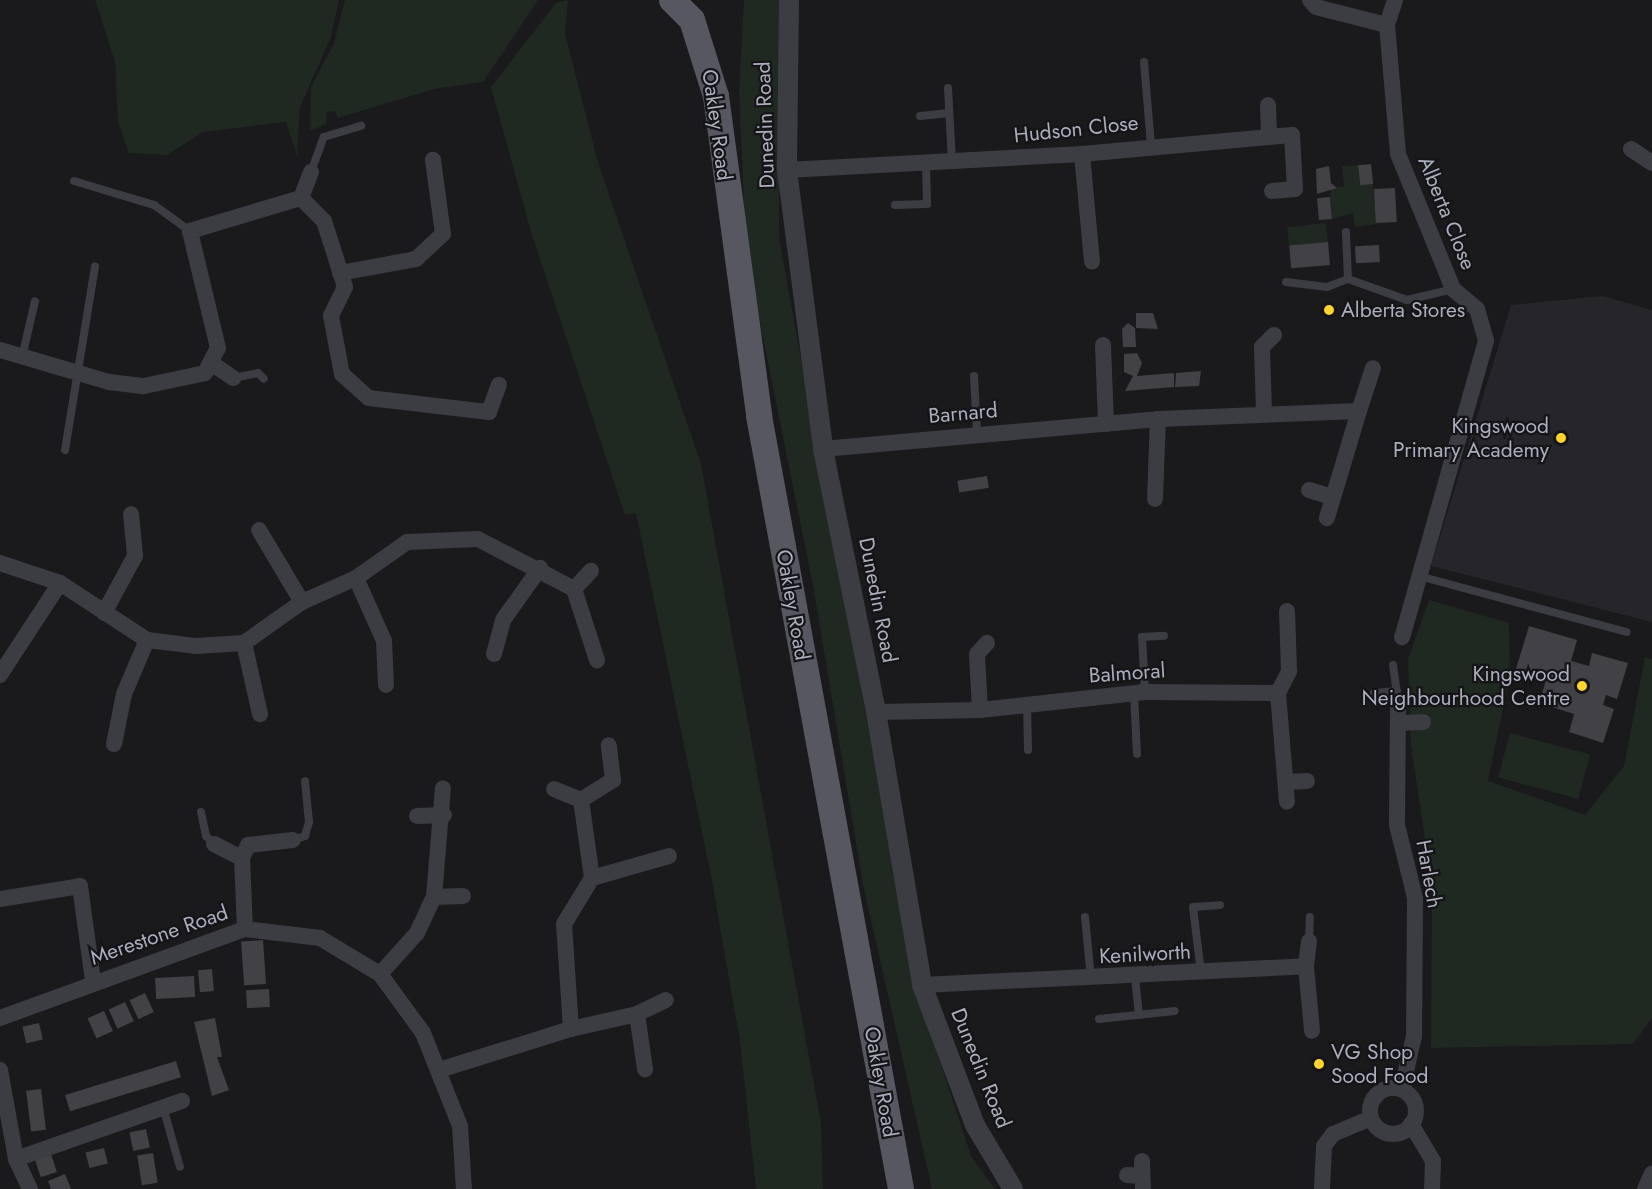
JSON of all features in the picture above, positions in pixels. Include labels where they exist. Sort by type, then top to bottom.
[{"type":"main road","name":"Oakley Road","points":[[672,0],[693,10],[716,96],[759,416],[901,1189]]},
{"type":"street","name":"Dunedin Road","points":[[789,0],[788,170],[823,449],[876,712],[922,985],[975,1125],[1013,1189]]},
{"type":"street","points":[[1310,0],[1317,7],[1387,25]]},
{"type":"street","name":"Alberta Close","points":[[1395,0],[1387,25],[1398,154],[1453,289],[1478,309],[1486,341],[1402,637]]},
{"type":"street","points":[[1268,105],[1269,136]]},
{"type":"street","name":"Hudson Close","points":[[788,170],[1082,154],[1151,145],[1292,135],[1295,189],[1272,191]]},
{"type":"street","points":[[1631,149],[1652,164]]},
{"type":"street","points":[[1082,154],[1092,262]]},
{"type":"street","points":[[340,273],[416,259],[443,234],[433,160]]},
{"type":"street","points":[[301,198],[311,172]]},
{"type":"street","points":[[301,198],[324,221],[345,287],[332,316],[342,374],[369,398],[489,412],[499,385]]},
{"type":"street","points":[[0,350],[23,353],[75,371],[144,386],[205,373],[218,348],[190,231],[301,198]]},
{"type":"street","points":[[1264,412],[1262,347],[1274,335]]},
{"type":"street","points":[[1103,345],[1106,424]]},
{"type":"street","points":[[211,363],[232,378]]},
{"type":"street","points":[[1327,518],[1373,368]]},
{"type":"street","name":"Barnard","points":[[823,449],[1158,419],[1264,412],[1359,411]]},
{"type":"street","points":[[1155,499],[1158,419]]},
{"type":"street","points":[[1309,490],[1332,497]]},
{"type":"street","points":[[104,613],[135,556],[131,514]]},
{"type":"street","points":[[259,530],[302,602]]},
{"type":"street","points":[[0,563],[60,583],[147,640],[195,646],[244,643],[302,602],[356,578],[407,542],[478,539],[540,568],[574,589],[597,660]]},
{"type":"street","points":[[494,654],[503,620],[540,568]]},
{"type":"street","points":[[574,589],[591,570]]},
{"type":"street","points":[[356,578],[384,641],[386,685]]},
{"type":"street","points":[[0,675],[60,583]]},
{"type":"street","points":[[1287,611],[1289,670],[1278,693],[1287,802]]},
{"type":"street","points":[[114,744],[124,694],[147,640]]},
{"type":"street","points":[[244,643],[260,714]]},
{"type":"street","points":[[980,710],[977,654],[987,644]]},
{"type":"street","name":"Balmoral","points":[[876,712],[980,710],[1139,693],[1278,693]]},
{"type":"street","name":"Harlech","points":[[1397,697],[1397,825],[1416,898],[1414,1036],[1402,1089]]},
{"type":"street","points":[[1398,723],[1423,722]]},
{"type":"street","points":[[581,800],[614,780],[609,745]]},
{"type":"street","points":[[1286,782],[1307,781]]},
{"type":"street","points":[[380,974],[417,933],[434,897],[444,815],[443,788]]},
{"type":"street","points":[[554,789],[581,800]]},
{"type":"street","points":[[571,1029],[564,924],[592,878],[581,800]]},
{"type":"street","points":[[417,816],[444,815]]},
{"type":"street","points":[[245,929],[242,858],[248,845],[293,840]]},
{"type":"street","points":[[214,844],[242,858]]},
{"type":"street","points":[[592,878],[669,856]]},
{"type":"street","points":[[0,899],[80,886],[93,981]]},
{"type":"street","points":[[434,897],[463,896]]},
{"type":"street","name":"Merestone Road","points":[[0,1018],[93,981],[245,929],[320,938],[380,974],[423,1033],[460,1126],[464,1189]]},
{"type":"street","points":[[1309,940],[1306,966],[1312,1031]]},
{"type":"street","name":"Kenilworth","points":[[922,985],[1091,980],[1306,966]]},
{"type":"street","points":[[439,1070],[571,1029],[637,1014],[666,1000]]},
{"type":"street","points":[[637,1014],[645,1069]]},
{"type":"street","points":[[0,1071],[16,1159],[30,1189]]},
{"type":"street","points":[[1411,1124],[1399,1132],[1385,1132],[1371,1118],[1371,1103],[1380,1091],[1402,1089],[1415,1105],[1411,1124],[1433,1161],[1432,1189]]},
{"type":"street","points":[[16,1159],[182,1101]]},
{"type":"street","points":[[1322,1189],[1324,1146],[1333,1134],[1371,1118]]},
{"type":"street","points":[[1645,1189],[1652,1173]]},
{"type":"lane","points":[[1144,62],[1151,145]]},
{"type":"lane","points":[[948,88],[952,162]]},
{"type":"lane","points":[[920,116],[949,113]]},
{"type":"lane","points":[[311,172],[324,137],[361,126]]},
{"type":"lane","points":[[895,205],[927,204],[926,164]]},
{"type":"lane","points":[[74,181],[154,205],[190,231]]},
{"type":"lane","points":[[1346,232],[1348,279]]},
{"type":"lane","points":[[65,450],[75,371],[95,266]]},
{"type":"lane","points":[[1286,282],[1327,287],[1348,279],[1407,300],[1453,289]]},
{"type":"lane","points":[[23,353],[35,301]]},
{"type":"lane","points":[[232,378],[258,373],[264,379]]},
{"type":"lane","points":[[974,376],[977,434]]},
{"type":"lane","points":[[1419,576],[1627,632]]},
{"type":"lane","points":[[1137,754],[1142,637],[1164,636]]},
{"type":"lane","points":[[1374,693],[1397,697],[1393,665]]},
{"type":"lane","points":[[1027,705],[1028,750]]},
{"type":"lane","points":[[293,840],[305,836],[309,822],[305,781]]},
{"type":"lane","points":[[201,812],[206,836],[214,844]]},
{"type":"lane","points":[[1201,973],[1193,907],[1220,906]]},
{"type":"lane","points":[[1085,917],[1091,980]]},
{"type":"lane","points":[[1309,940],[1310,917]]},
{"type":"lane","points":[[1134,977],[1139,1015]]},
{"type":"lane","points":[[1099,1019],[1175,1011]]},
{"type":"lane","points":[[163,1107],[180,1167]]},
{"type":"shaded area","points":[[95,0],[339,0],[331,37],[300,107],[297,156],[286,122],[203,132],[167,155],[129,153],[118,122],[115,62]]},
{"type":"shaded area","points":[[345,0],[538,0],[483,82],[434,89],[338,118],[335,111],[327,112],[326,124],[310,131],[311,87],[334,43]]},
{"type":"shaded area","points":[[568,0],[565,33],[597,159],[701,464],[821,1123],[823,1189],[756,1189],[740,1042],[712,881],[636,513],[625,515],[531,232],[491,87],[556,3]]},
{"type":"shaded area","points":[[744,0],[780,0],[779,238],[916,989],[971,1156],[995,1189],[932,1189],[863,885],[814,591],[746,253],[739,90]]},
{"type":"shaded area","points":[[1358,165],[1360,185],[1373,184],[1377,224],[1355,227],[1353,213],[1332,219],[1330,197],[1331,188],[1344,186],[1342,166]]},
{"type":"shaded area","points":[[1326,223],[1328,242],[1289,246],[1287,227]]},
{"type":"shaded area","name":"Kingswood Primary Academy","points":[[1603,296],[1652,310],[1652,622],[1431,566],[1511,305]]},
{"type":"shaded area","points":[[1429,600],[1509,623],[1510,674],[1488,781],[1585,815],[1624,766],[1645,657],[1652,659],[1652,1018],[1633,1044],[1431,1048],[1432,885],[1411,746],[1408,659]]},
{"type":"shaded area","points":[[1510,733],[1590,754],[1578,799],[1498,777]]},
{"type":"building","points":[[1371,164],[1373,184],[1360,185],[1358,165]]},
{"type":"building","points":[[1329,166],[1331,183],[1337,188],[1317,194],[1316,169]]},
{"type":"building","points":[[1395,188],[1397,222],[1376,223],[1374,189]]},
{"type":"building","points":[[1330,197],[1332,219],[1319,220],[1317,198]]},
{"type":"building","points":[[1328,242],[1330,265],[1291,268],[1289,245]]},
{"type":"building","points":[[1379,245],[1380,262],[1356,263],[1355,246]]},
{"type":"building","points":[[1136,313],[1153,313],[1158,329],[1136,328]]},
{"type":"building","points":[[1128,323],[1135,328],[1136,347],[1123,347],[1122,329]]},
{"type":"building","points":[[1137,353],[1142,363],[1137,376],[1174,373],[1174,387],[1125,391],[1133,376],[1124,372],[1124,354]]},
{"type":"building","points":[[1201,371],[1199,386],[1175,387],[1176,373]]},
{"type":"building","points":[[987,476],[989,488],[959,493],[957,481]]},
{"type":"building","name":"Kingswood Neighbourhood Centre","points":[[1529,626],[1577,640],[1571,661],[1589,666],[1592,653],[1628,663],[1617,699],[1606,695],[1603,705],[1614,709],[1603,743],[1569,732],[1574,714],[1539,703],[1547,677],[1516,669]]},
{"type":"building","points":[[263,940],[266,984],[244,985],[241,942]]},
{"type":"building","points":[[212,969],[214,991],[200,992],[198,970]]},
{"type":"building","points":[[194,976],[195,997],[156,999],[155,978]]},
{"type":"building","points":[[269,989],[270,1007],[247,1008],[246,990]]},
{"type":"building","points":[[145,993],[154,1012],[138,1019],[130,1000]]},
{"type":"building","points":[[125,1002],[134,1021],[118,1029],[109,1010]]},
{"type":"building","points":[[104,1011],[113,1031],[97,1038],[88,1018]]},
{"type":"building","points":[[215,1018],[222,1057],[217,1057],[229,1090],[212,1096],[194,1022]]},
{"type":"building","points":[[39,1023],[43,1040],[26,1043],[22,1027]]},
{"type":"building","points":[[176,1061],[181,1077],[70,1111],[65,1095]]},
{"type":"building","points":[[41,1089],[46,1130],[31,1132],[26,1091]]},
{"type":"building","points":[[146,1129],[150,1148],[133,1151],[129,1133]]},
{"type":"building","points":[[104,1148],[108,1164],[89,1168],[86,1153]]},
{"type":"building","points":[[153,1153],[158,1183],[142,1185],[137,1156]]},
{"type":"building","points":[[51,1154],[57,1172],[41,1177],[35,1159]]},
{"type":"building","points":[[65,1174],[71,1189],[51,1189],[48,1181]]},
{"type":"place","name":"Alberta Stores","points":[[1329,310]]},
{"type":"place","name":"Kingswood Primary Academy","points":[[1561,438]]},
{"type":"place","name":"Kingswood Neighbourhood Centre","points":[[1582,686]]},
{"type":"place","name":"VG Shop Sood Food","points":[[1319,1064]]}]
